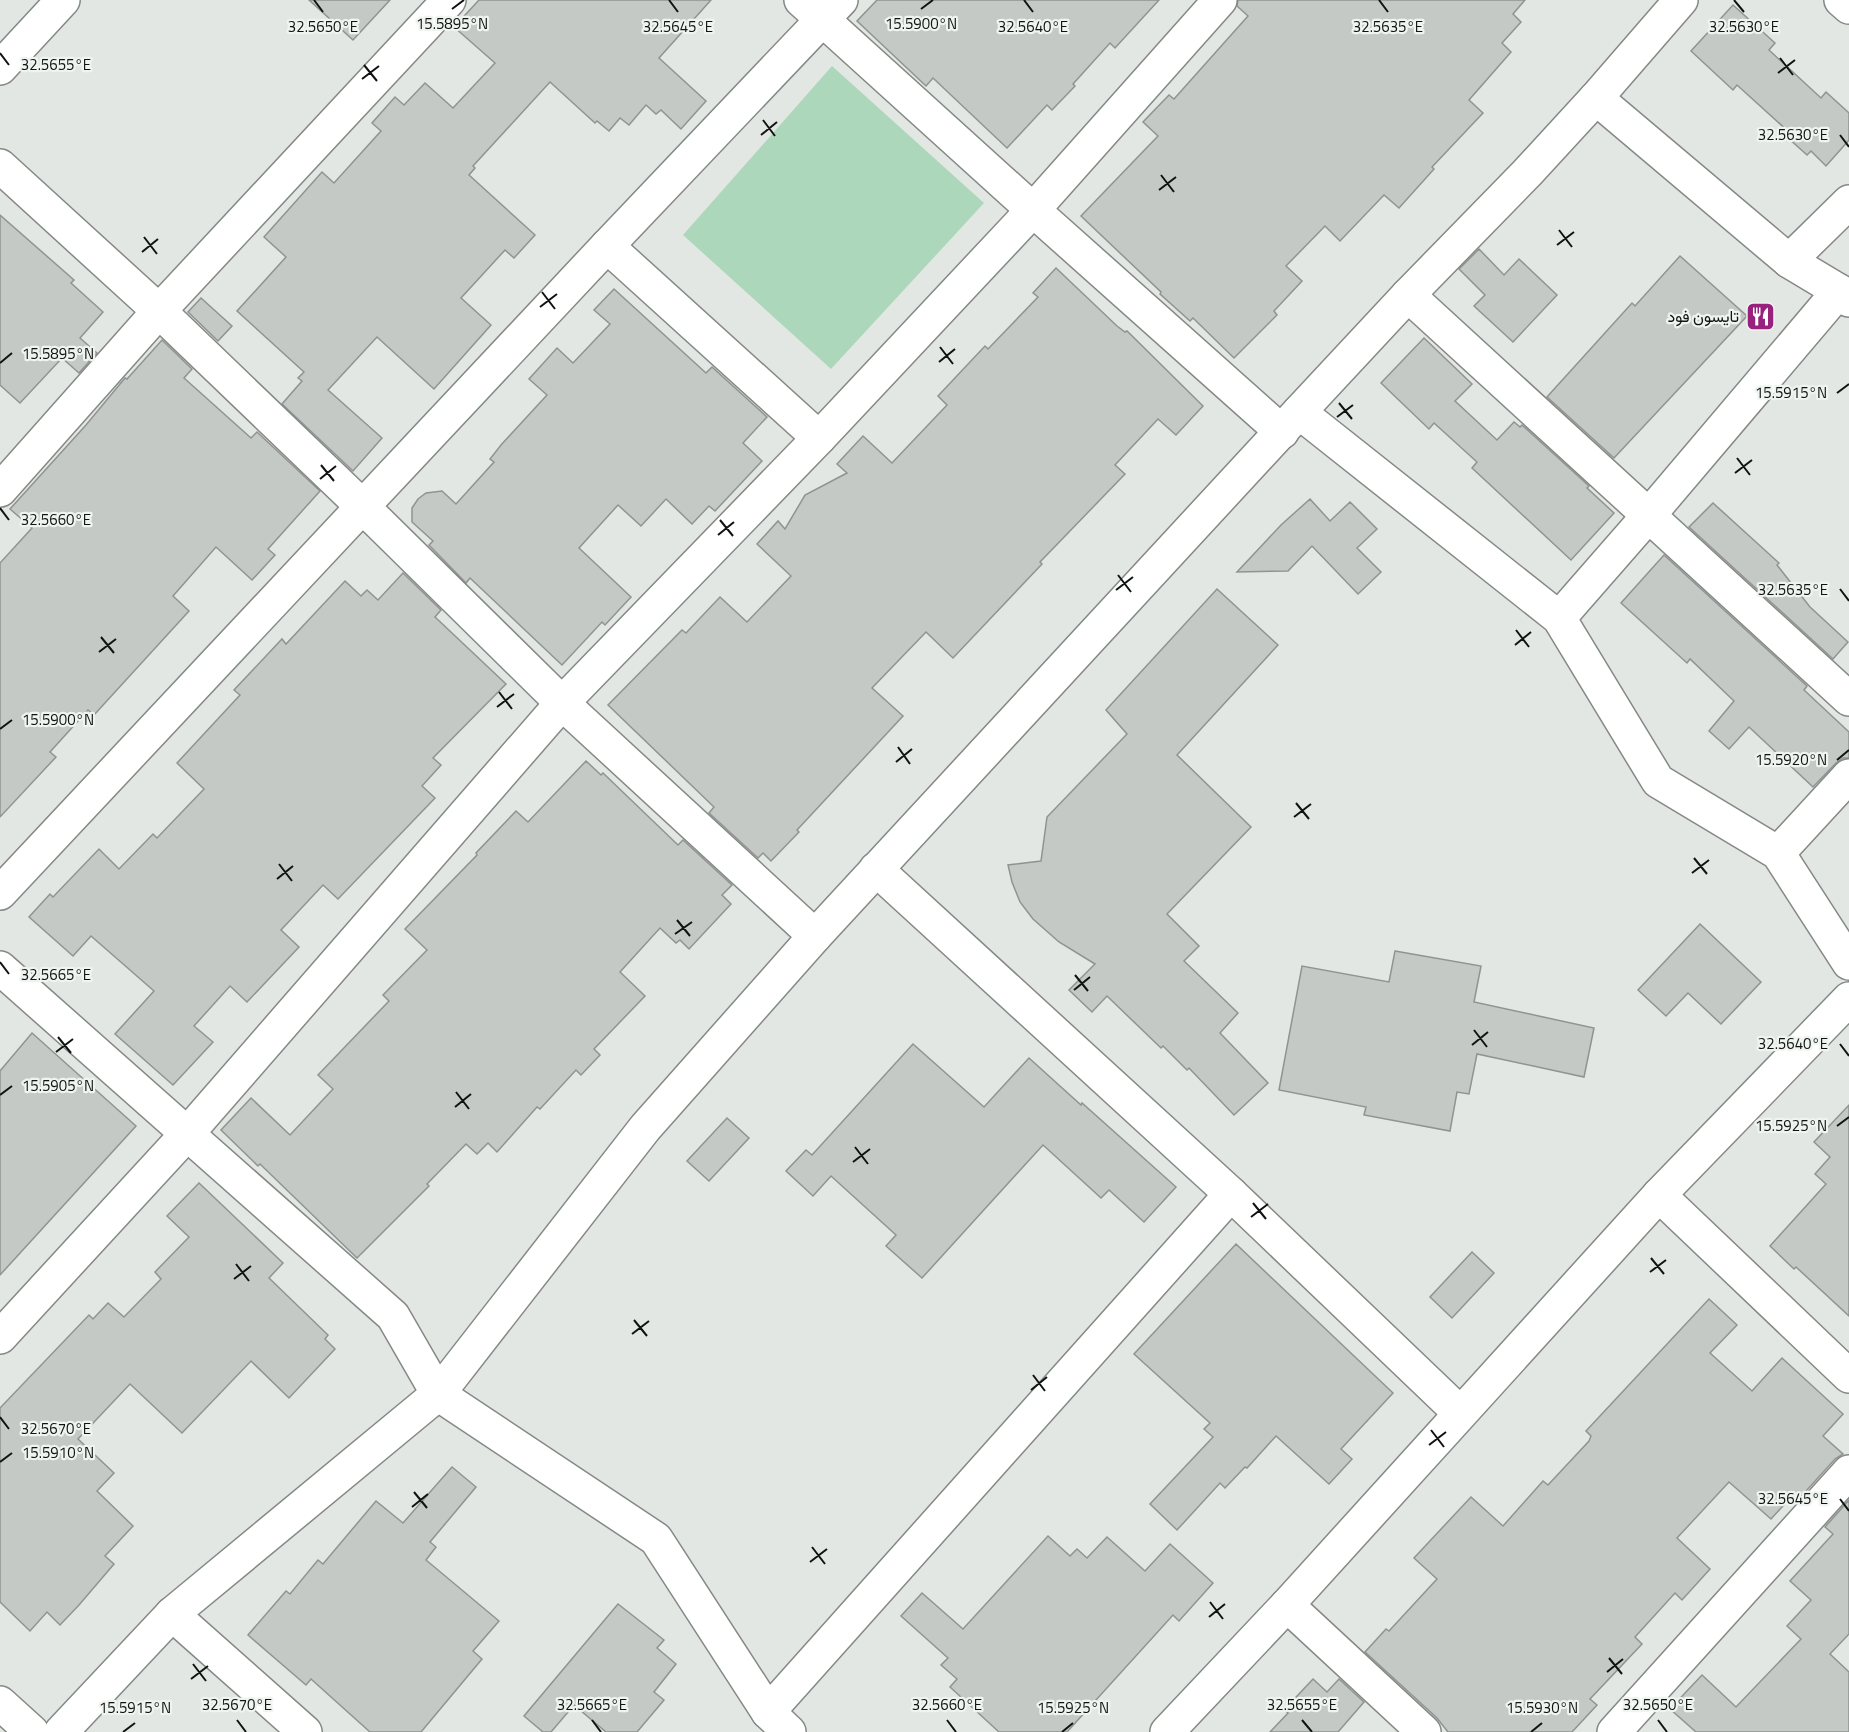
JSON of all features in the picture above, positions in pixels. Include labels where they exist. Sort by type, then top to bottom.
[{"type":"street","points":[[0,68],[63,0]]},
{"type":"street","points":[[0,490],[159,311],[449,0]]},
{"type":"street","points":[[0,1337],[186,1135],[562,703],[819,438],[1033,210],[1220,0]]},
{"type":"street","points":[[61,1732],[172,1614],[438,1394],[645,1128],[815,936],[1408,296],[1527,173],[1681,0]]},
{"type":"street","points":[[1841,0],[1849,8]]},
{"type":"street","points":[[0,893],[607,246],[822,7],[1033,210],[1291,422],[1559,618],[1658,781],[1778,852],[1849,963]]},
{"type":"street","points":[[1559,618],[1844,295],[1789,261],[1596,98]]},
{"type":"street","points":[[0,166],[159,311],[562,703],[815,936]]},
{"type":"street","points":[[1789,261],[1849,202]]},
{"type":"street","points":[[607,246],[819,438]]},
{"type":"street","points":[[1408,296],[1849,699]]},
{"type":"street","points":[[1778,852],[1849,776]]},
{"type":"street","points":[[876,869],[1231,1194],[1460,1413]]},
{"type":"street","points":[[0,968],[393,1316],[438,1394],[657,1539],[778,1722],[1231,1194]]},
{"type":"street","points":[[1167,1732],[1287,1605],[1659,1195],[1849,999]]},
{"type":"street","points":[[1659,1195],[1849,1376]]},
{"type":"street","points":[[1614,1732],[1849,1472]]},
{"type":"street","points":[[1287,1605],[1424,1732]]},
{"type":"street","points":[[172,1614],[305,1732]]},
{"type":"street","points":[[0,1703],[32,1732]]},
{"type":"green space","points":[[832,66],[984,203],[831,369],[683,235]]},
{"type":"building","points":[[309,0],[390,0],[353,40]]},
{"type":"building","points":[[479,0],[711,0],[659,58],[706,101],[681,129],[661,110],[656,114],[646,105],[629,125],[620,118],[609,131],[597,121],[595,123],[550,82],[473,166],[475,168],[469,175],[535,235],[514,258],[505,250],[461,298],[491,325],[434,389],[377,337],[328,390],[382,438],[353,471],[282,404],[302,381],[298,378],[304,372],[237,311],[286,257],[264,237],[322,172],[334,183],[381,131],[372,123],[395,97],[404,105],[425,83],[453,108],[495,63],[454,27]]},
{"type":"building","points":[[877,0],[1159,0],[1115,48],[1110,43],[1052,110],[1047,105],[1007,148],[933,78],[926,86],[857,21]]},
{"type":"building","points":[[1238,0],[1525,0],[1513,14],[1521,22],[1502,43],[1511,52],[1469,100],[1483,113],[1432,167],[1434,169],[1399,208],[1384,195],[1340,241],[1325,226],[1286,266],[1302,281],[1274,311],[1277,315],[1234,358],[1193,318],[1190,321],[1160,294],[1161,292],[1081,216],[1158,136],[1143,122],[1169,95],[1174,99],[1248,16],[1237,6]]},
{"type":"building","points":[[1733,5],[1775,43],[1769,50],[1821,98],[1826,92],[1849,113],[1849,140],[1826,166],[1811,151],[1807,155],[1786,136],[1790,133],[1737,85],[1733,90],[1691,51]]},
{"type":"building","points":[[0,215],[74,280],[71,283],[103,312],[80,338],[97,353],[79,373],[62,358],[20,403],[0,385]]},
{"type":"building","points":[[1479,249],[1504,275],[1519,259],[1557,295],[1513,342],[1474,306],[1485,295],[1459,269]]},
{"type":"building","points":[[1680,256],[1747,316],[1614,458],[1547,397],[1632,303],[1635,306]]},
{"type":"building","points":[[1056,268],[1117,326],[1127,331],[1203,406],[1176,435],[1158,419],[1115,465],[1125,474],[1040,562],[1042,564],[953,658],[926,632],[872,688],[903,716],[771,861],[763,853],[758,858],[709,813],[714,807],[608,705],[682,630],[686,633],[720,597],[747,622],[791,576],[757,544],[778,521],[785,529],[805,495],[847,473],[837,464],[863,436],[892,463],[947,405],[938,396],[985,346],[988,349],[1038,297],[1033,293]]},
{"type":"building","points":[[614,289],[706,373],[712,367],[767,417],[743,443],[762,461],[715,511],[709,506],[692,524],[666,499],[641,526],[618,505],[579,548],[631,597],[605,625],[602,622],[562,665],[470,578],[466,583],[429,545],[433,541],[412,522],[412,508],[426,493],[442,491],[456,504],[494,462],[490,459],[501,445],[547,395],[529,379],[557,348],[573,363],[610,324],[594,310]]},
{"type":"building","points":[[201,298],[232,326],[218,341],[188,312]]},
{"type":"building","points":[[1424,338],[1472,384],[1455,401],[1497,440],[1514,422],[1520,427],[1522,425],[1589,486],[1587,488],[1614,513],[1571,560],[1472,468],[1477,462],[1434,423],[1429,429],[1381,383]]},
{"type":"building","points":[[162,340],[192,369],[184,378],[251,438],[257,432],[320,491],[268,549],[275,555],[252,580],[216,547],[173,596],[189,611],[94,715],[88,710],[50,752],[56,757],[0,817],[0,563],[32,528],[10,509],[125,378],[127,379]]},
{"type":"building","points":[[1310,499],[1330,521],[1350,502],[1377,529],[1357,548],[1381,572],[1358,594],[1312,546],[1288,571],[1237,572],[1281,525]]},
{"type":"building","points":[[1713,503],[1779,563],[1777,565],[1810,607],[1848,642],[1833,659],[1689,527]]},
{"type":"building","points":[[1664,555],[1807,686],[1804,690],[1849,732],[1849,758],[1843,758],[1836,763],[1813,787],[1749,727],[1729,749],[1709,731],[1734,701],[1690,659],[1687,663],[1621,603]]},
{"type":"building","points":[[403,573],[441,610],[435,617],[506,684],[433,758],[441,765],[422,786],[435,798],[338,899],[323,885],[281,930],[299,947],[247,1002],[230,986],[194,1026],[213,1042],[173,1085],[115,1034],[154,991],[91,936],[73,956],[29,917],[50,894],[53,897],[99,849],[119,869],[153,834],[157,838],[204,789],[177,763],[240,695],[234,690],[282,639],[286,644],[345,581],[361,596],[367,590],[378,600]]},
{"type":"building","points":[[1217,589],[1278,645],[1177,755],[1251,827],[1167,914],[1199,946],[1184,961],[1238,1013],[1220,1033],[1268,1083],[1234,1115],[1189,1068],[1187,1070],[1163,1046],[1161,1048],[1107,996],[1092,1012],[1069,990],[1095,964],[1059,942],[1033,919],[1020,902],[1008,865],[1041,861],[1047,817],[1127,734],[1106,710]]},
{"type":"building","points":[[586,761],[601,775],[603,773],[678,845],[683,840],[732,885],[722,895],[731,904],[689,949],[680,940],[676,943],[660,928],[620,972],[645,996],[594,1049],[600,1055],[581,1075],[576,1070],[540,1109],[537,1107],[497,1152],[488,1143],[477,1154],[466,1144],[427,1184],[429,1186],[357,1258],[260,1164],[258,1166],[221,1130],[251,1098],[290,1135],[333,1089],[318,1075],[389,1001],[383,995],[427,950],[405,929],[516,811],[528,822]]},
{"type":"building","points":[[1700,924],[1761,982],[1721,1024],[1688,993],[1666,1016],[1638,990]]},
{"type":"building","points":[[1395,951],[1481,966],[1474,1002],[1594,1028],[1584,1077],[1477,1054],[1469,1094],[1457,1092],[1450,1131],[1364,1115],[1366,1107],[1279,1090],[1302,966],[1389,982]]},
{"type":"building","points":[[32,1033],[136,1126],[0,1275],[0,1071]]},
{"type":"building","points":[[913,1044],[984,1107],[1029,1058],[1176,1187],[1144,1222],[1109,1190],[1101,1198],[1043,1145],[922,1278],[886,1246],[896,1235],[831,1176],[813,1196],[786,1171],[806,1150],[812,1155]]},
{"type":"building","points":[[1849,1105],[1849,1316],[1770,1246],[1826,1184],[1815,1174],[1830,1157],[1814,1142]]},
{"type":"building","points":[[727,1118],[749,1138],[709,1181],[687,1161]]},
{"type":"building","points":[[199,1183],[283,1263],[269,1278],[328,1335],[325,1339],[335,1349],[289,1398],[251,1361],[182,1433],[130,1384],[78,1439],[114,1473],[97,1491],[133,1526],[105,1556],[114,1564],[60,1625],[47,1612],[30,1631],[0,1602],[0,1408],[89,1315],[93,1319],[108,1303],[124,1317],[161,1279],[155,1272],[189,1237],[167,1216]]},
{"type":"building","points":[[1236,1244],[1393,1393],[1341,1449],[1352,1459],[1329,1484],[1276,1436],[1225,1488],[1220,1483],[1177,1530],[1150,1504],[1213,1437],[1204,1429],[1210,1423],[1134,1354]]},
{"type":"building","points":[[1472,1252],[1494,1273],[1452,1318],[1430,1297]]},
{"type":"building","points":[[1709,1299],[1737,1325],[1710,1353],[1752,1391],[1782,1358],[1843,1414],[1823,1436],[1843,1454],[1835,1459],[1797,1501],[1792,1496],[1771,1519],[1729,1482],[1677,1538],[1710,1569],[1682,1600],[1675,1593],[1635,1637],[1642,1644],[1590,1699],[1597,1705],[1572,1732],[1448,1732],[1437,1718],[1365,1652],[1386,1629],[1389,1631],[1437,1579],[1414,1558],[1471,1497],[1503,1526],[1543,1481],[1548,1485],[1589,1441],[1591,1436],[1586,1431]]},
{"type":"building","points":[[452,1467],[476,1487],[430,1542],[436,1547],[426,1560],[499,1621],[473,1651],[482,1659],[421,1732],[370,1732],[311,1679],[306,1685],[248,1635],[286,1591],[290,1594],[318,1560],[323,1564],[376,1501],[403,1523]]},
{"type":"building","points":[[1849,1500],[1849,1634],[1830,1654],[1849,1672],[1849,1732],[1696,1732],[1670,1709],[1702,1675],[1736,1707],[1801,1639],[1787,1626],[1811,1600],[1790,1581],[1833,1534],[1825,1527]]},
{"type":"building","points":[[1048,1536],[1070,1556],[1077,1549],[1087,1558],[1107,1537],[1145,1571],[1170,1544],[1213,1583],[1179,1621],[1173,1615],[1067,1732],[999,1732],[950,1687],[957,1679],[941,1665],[948,1658],[901,1616],[922,1593],[963,1629]]},
{"type":"building","points":[[618,1604],[664,1640],[657,1648],[676,1664],[654,1692],[664,1700],[637,1732],[606,1732],[574,1705],[551,1732],[543,1732],[524,1716]]},
{"type":"building","points":[[1313,1679],[1327,1692],[1339,1679],[1364,1702],[1338,1732],[1270,1732],[1288,1713],[1284,1710]]},
{"type":"place","name":"تايسون فود","points":[[1760,316]]}]
